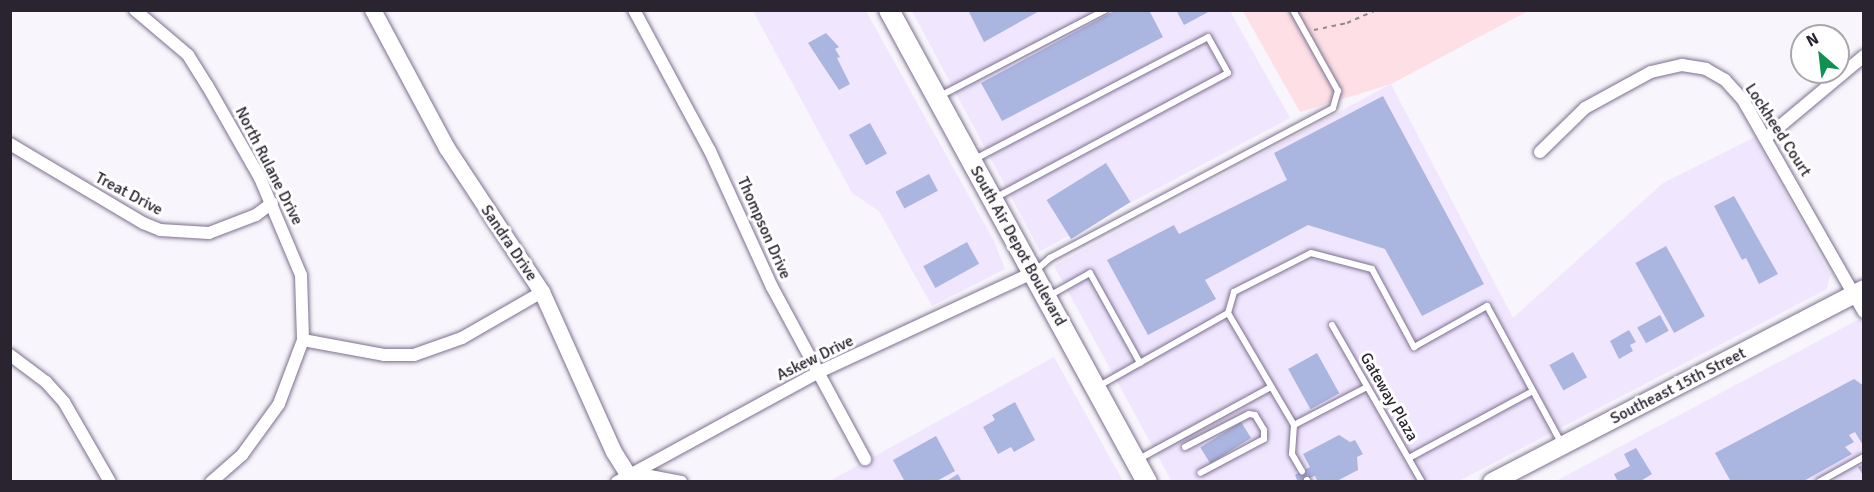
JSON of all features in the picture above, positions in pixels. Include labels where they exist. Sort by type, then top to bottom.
[{"type":"main road","name":"South Air Depot Boulevard","points":[[889,10],[1147,482]]},
{"type":"main road","name":"Southeast 15th Street","points":[[1492,482],[1859,291]]},
{"type":"street","name":"Sandra Drive","points":[[373,10],[447,148],[542,292],[628,478]]},
{"type":"street","name":"Thompson Drive","points":[[633,10],[710,151],[771,287],[865,459]]},
{"type":"street","name":"North Rulane Drive","points":[[136,11],[188,55],[272,203],[301,274],[303,340],[279,404],[263,430],[212,482]]},
{"type":"street","points":[[1767,137],[1863,56]]},
{"type":"street","name":"Lockheed Court","points":[[1540,152],[1585,108],[1652,72],[1682,64],[1706,69],[1725,80],[1767,137],[1859,291],[1863,312]]},
{"type":"street","name":"Treat Drive","points":[[10,144],[143,223],[160,230],[209,233],[256,215],[272,203]]},
{"type":"street","name":"Askew Drive","points":[[628,478],[819,372],[1032,273]]},
{"type":"street","points":[[303,340],[384,356],[414,355],[462,338],[542,292]]},
{"type":"street","points":[[10,355],[46,382],[64,402],[110,482]]},
{"type":"street","points":[[628,478],[681,482]]},
{"type":"lane","points":[[937,98],[1105,10]]},
{"type":"lane","points":[[1032,273],[1050,258],[1333,108],[1338,91],[1293,10]]},
{"type":"lane","points":[[971,161],[1208,37],[1228,73],[992,200]]},
{"type":"lane","points":[[1096,388],[1228,313],[1234,292],[1311,253],[1372,269],[1414,347],[1487,306],[1535,390],[1409,458]]},
{"type":"lane","points":[[1046,297],[1090,273],[1140,363]]},
{"type":"lane","points":[[1228,313],[1294,425],[1292,453],[1302,471]]},
{"type":"lane","name":"Gateway Plaza","points":[[1332,325],[1422,482]]},
{"type":"lane","points":[[1136,461],[1271,387]]},
{"type":"lane","points":[[1294,425],[1367,387]]},
{"type":"lane","points":[[1531,392],[1562,446]]},
{"type":"lane","points":[[1185,447],[1249,414],[1255,415],[1264,430],[1264,439],[1200,473]]},
{"type":"lane","points":[[1819,482],[1863,457]]},
{"type":"path","points":[[1306,32],[1347,23],[1377,10]]},
{"type":"shaded area","points":[[753,11],[866,11],[994,241],[1005,269],[932,306],[879,211],[852,193]]},
{"type":"shaded area","points":[[912,11],[1230,11],[1290,118],[1040,251]]},
{"type":"shaded area","points":[[1243,11],[1528,11],[1391,84],[1300,112]]},
{"type":"shaded area","points":[[1391,84],[1513,318],[1663,183],[1755,137],[1830,275],[1827,289],[1459,481],[1172,482],[1054,266]]},
{"type":"shaded area","points":[[1863,317],[1863,481],[1556,481]]},
{"type":"shaded area","points":[[1054,357],[1123,481],[828,482]]},
{"type":"building","points":[[968,10],[1041,10],[984,42]]},
{"type":"building","points":[[1116,10],[1149,10],[1163,37],[1002,121],[981,83]]},
{"type":"building","points":[[1176,10],[1212,10],[1184,25]]},
{"type":"building","points":[[826,33],[839,47],[835,49],[840,57],[837,58],[850,84],[839,90],[808,43]]},
{"type":"building","points":[[1383,96],[1484,284],[1422,316],[1385,249],[1308,225],[1205,280],[1216,299],[1148,335],[1107,260],[1174,225],[1179,234],[1287,180],[1274,153]]},
{"type":"building","points":[[870,123],[887,154],[866,165],[849,135]]},
{"type":"building","points":[[1106,163],[1130,202],[1071,239],[1047,200]]},
{"type":"building","points":[[929,174],[938,191],[904,209],[895,192]]},
{"type":"building","points":[[1734,196],[1778,274],[1759,284],[1746,258],[1742,260],[1714,206]]},
{"type":"building","points":[[967,242],[979,264],[935,288],[923,266]]},
{"type":"building","points":[[1666,246],[1705,316],[1674,333],[1635,263]]},
{"type":"building","points":[[1660,315],[1669,331],[1646,343],[1637,328]]},
{"type":"building","points":[[1629,330],[1636,342],[1630,345],[1633,351],[1619,359],[1610,341]]},
{"type":"building","points":[[1573,352],[1587,377],[1563,390],[1549,365]]},
{"type":"building","points":[[1317,353],[1339,393],[1310,409],[1288,369]]},
{"type":"building","points":[[1854,379],[1864,386],[1864,447],[1855,432],[1849,435],[1854,442],[1845,447],[1852,454],[1802,482],[1731,482],[1715,453]]},
{"type":"building","points":[[1015,402],[1035,440],[1014,452],[1011,447],[998,454],[983,427],[995,420],[992,415]]},
{"type":"building","points":[[1241,422],[1251,438],[1210,464],[1200,447]]},
{"type":"building","points":[[1339,435],[1350,442],[1355,440],[1363,454],[1357,457],[1358,470],[1335,482],[1318,482],[1315,476],[1298,482],[1295,475],[1310,467],[1303,454]]},
{"type":"building","points":[[936,436],[955,471],[935,482],[905,482],[893,460]]},
{"type":"building","points":[[1636,448],[1652,474],[1639,482],[1618,482],[1614,474],[1630,466],[1624,454]]},
{"type":"building","points":[[1864,464],[1864,477],[1858,467]]},
{"type":"building","points":[[958,474],[962,482],[945,482]]}]
